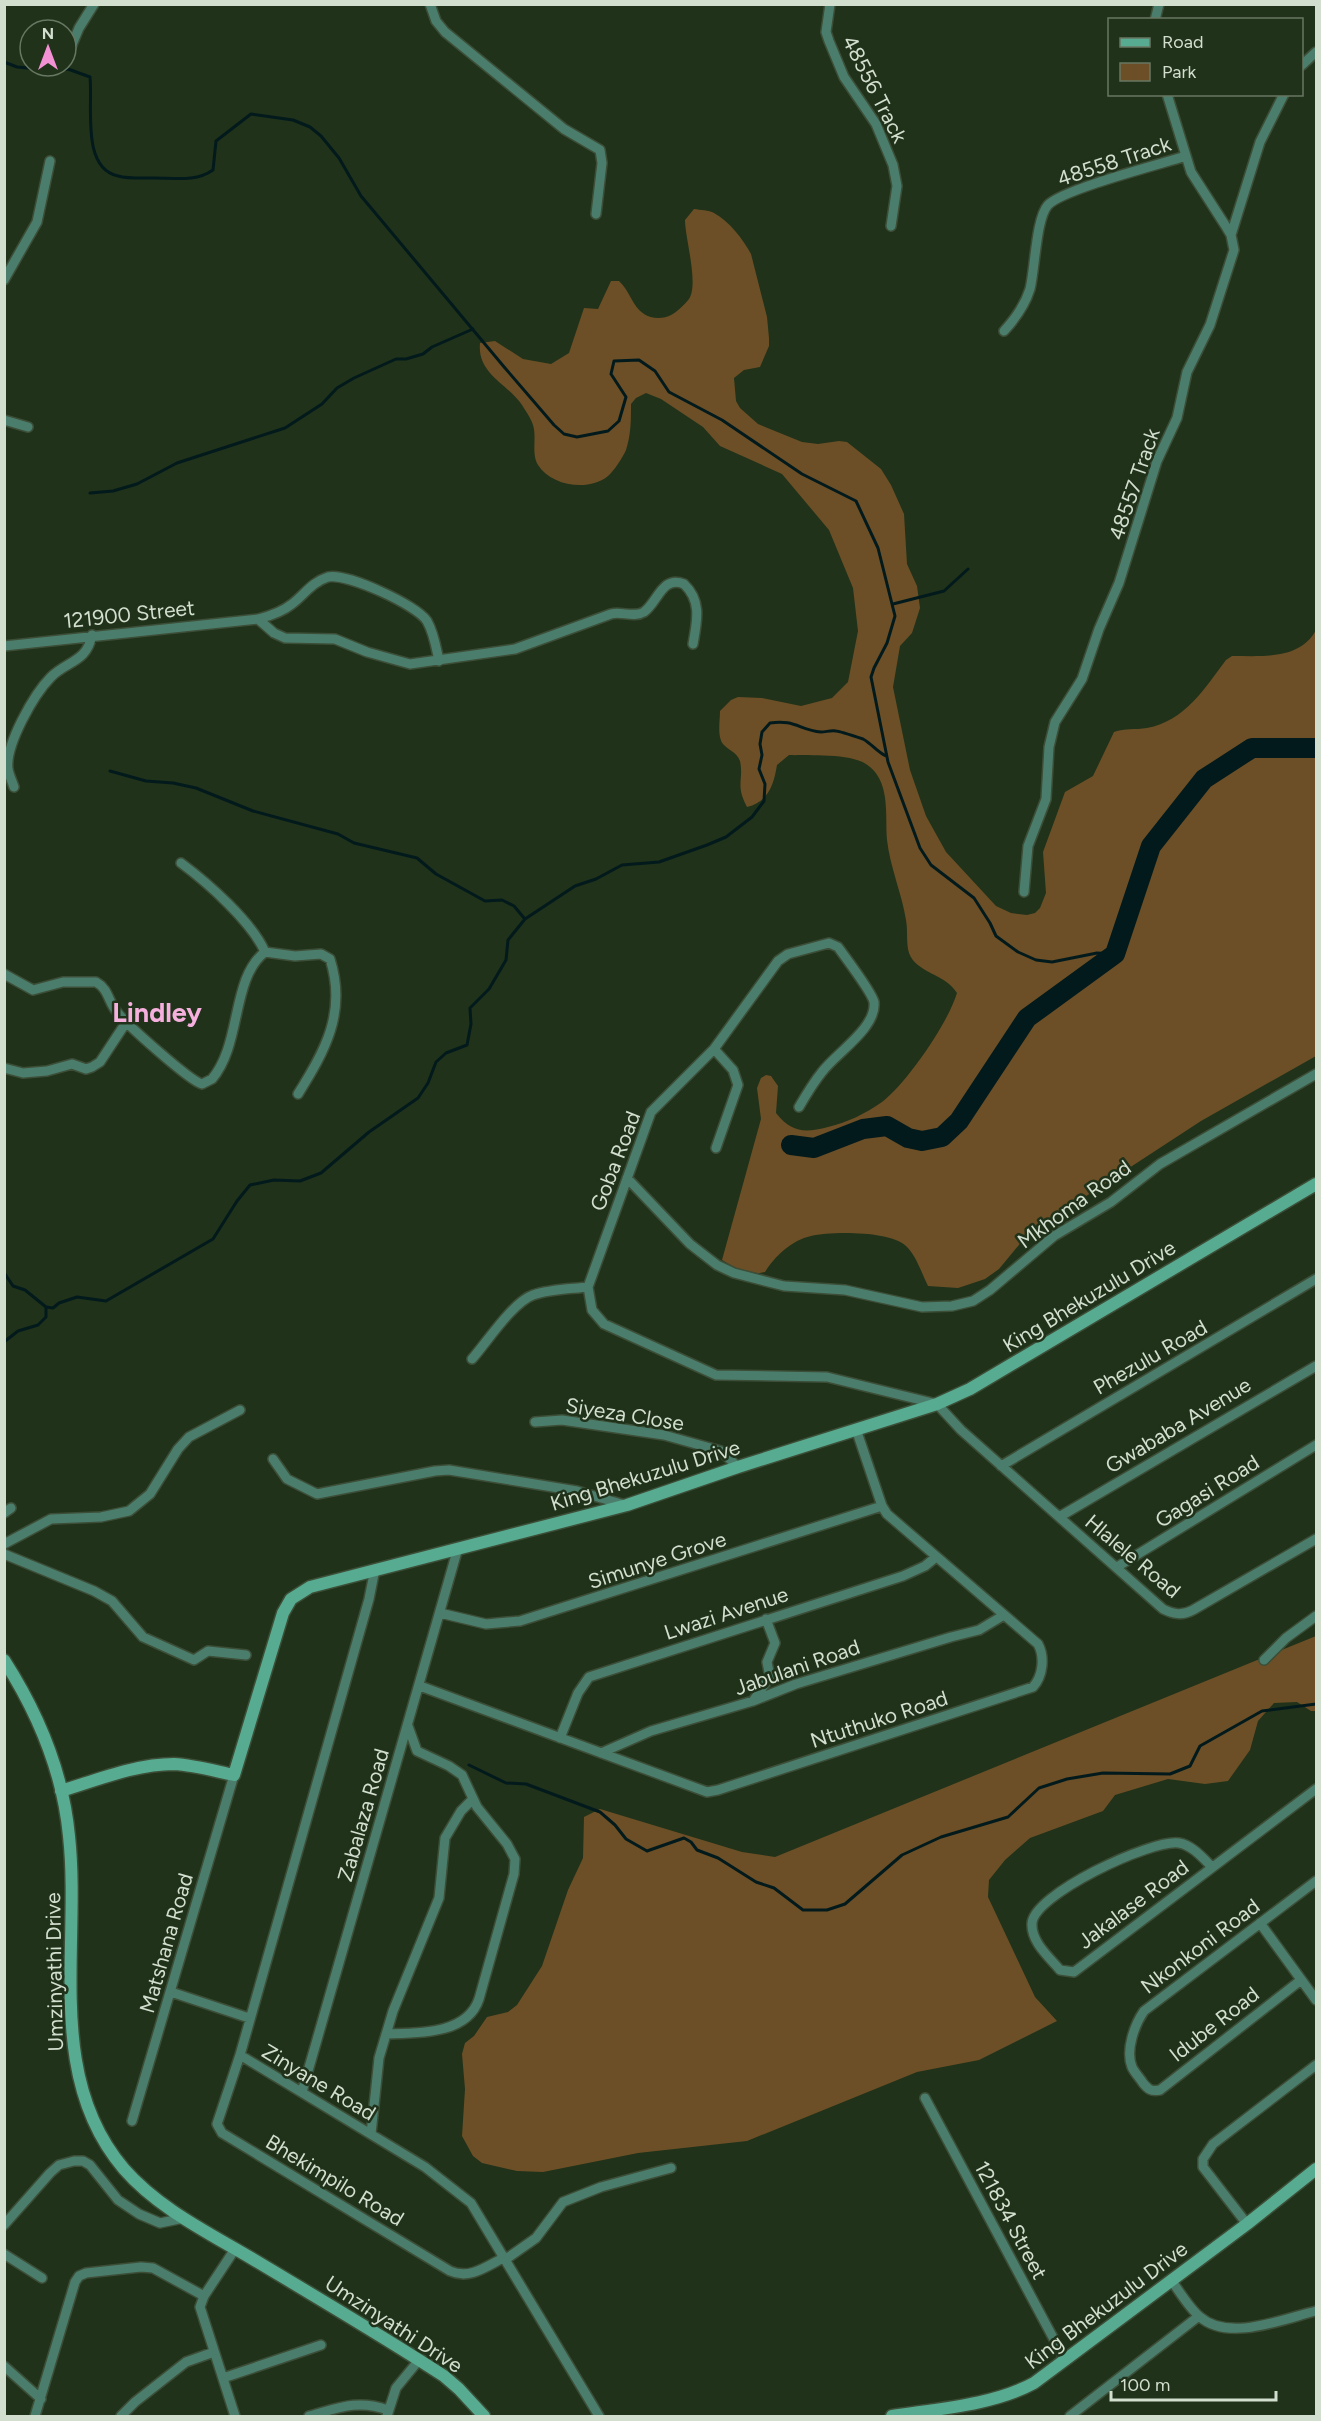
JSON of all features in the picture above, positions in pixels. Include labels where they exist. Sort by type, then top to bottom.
[{"type":"street","points":[[78,30],[94,4]]},
{"type":"street","points":[[430,4],[436,21],[446,32],[564,129],[600,150],[602,163],[596,214]]},
{"type":"street","name":"48556 Track","points":[[830,4],[826,32],[829,41],[844,77],[876,124],[893,165],[897,186],[891,226]]},
{"type":"street","points":[[1303,64],[1317,52]]},
{"type":"street","points":[[1168,96],[1186,156],[1199,186],[1231,236]]},
{"type":"street","name":"48557 Track","points":[[1024,892],[1028,846],[1046,799],[1049,747],[1055,722],[1082,679],[1119,583],[1157,461],[1177,418],[1187,372],[1210,325],[1232,256],[1231,236],[1260,142],[1283,96]]},
{"type":"street","name":"48558 Track","points":[[1004,331],[1016,318],[1028,296],[1042,217],[1049,203],[1075,191],[1186,156]]},
{"type":"street","points":[[4,280],[37,222],[50,161]]},
{"type":"street","points":[[4,420],[28,427]]},
{"type":"street","name":"121900 Street","points":[[4,646],[258,619],[282,610],[307,590],[325,579],[334,577],[346,579],[412,607],[426,619],[433,633],[439,661]]},
{"type":"street","points":[[258,619],[274,633],[285,638],[335,639],[406,663],[434,659],[439,661],[515,649],[611,614],[642,612],[665,585],[674,581],[684,584],[698,609],[693,644]]},
{"type":"street","points":[[14,787],[8,768],[15,736],[52,675],[86,652],[92,635]]},
{"type":"street","points":[[181,863],[200,878],[250,928],[265,952]]},
{"type":"street","name":"Goba Road","points":[[588,1287],[651,1112],[714,1049],[781,958],[826,943],[838,947],[873,998],[873,1011],[858,1034],[823,1070],[799,1107]]},
{"type":"street","points":[[4,974],[33,990],[63,982],[96,982],[110,997],[118,1014],[197,1082],[202,1083],[212,1079],[234,1034],[247,976],[257,958],[265,952],[295,956],[321,954],[330,959],[334,969],[336,1015],[320,1056],[298,1094]]},
{"type":"street","points":[[4,1068],[29,1072],[47,1071],[72,1064],[86,1069],[92,1067],[100,1062],[127,1021]]},
{"type":"street","points":[[714,1049],[732,1070],[738,1085],[716,1148]]},
{"type":"street","name":"Mkhoma Road","points":[[627,1178],[690,1244],[717,1265],[734,1273],[784,1286],[844,1290],[922,1307],[952,1305],[973,1301],[990,1290],[1054,1236],[1114,1200],[1160,1164],[1317,1074]]},
{"type":"street","name":"King Bhekuzulu Drive","points":[[234,1775],[282,1613],[297,1594],[310,1587],[375,1569],[627,1505],[937,1404],[970,1389],[1317,1184]]},
{"type":"street","name":"Phezulu Road","points":[[1001,1466],[1317,1279]]},
{"type":"street","points":[[472,1359],[513,1308],[531,1295],[588,1287],[588,1298],[592,1310],[604,1324],[701,1370],[723,1376],[827,1377],[937,1404]]},
{"type":"street","name":"Gwababa Avenue","points":[[1059,1517],[1317,1366]]},
{"type":"street","name":"Hlalele Road","points":[[937,1404],[961,1430],[1162,1609],[1184,1614],[1230,1591],[1317,1539]]},
{"type":"street","points":[[4,1545],[51,1518],[101,1517],[129,1511],[150,1494],[178,1449],[189,1437],[240,1410]]},
{"type":"street","name":"Siyeza Close","points":[[535,1422],[562,1420],[664,1435],[721,1451],[738,1467]]},
{"type":"street","name":"Ntuthuko Road","points":[[420,1686],[690,1787],[712,1791],[1030,1689],[1039,1678],[1042,1663],[1040,1648],[1004,1614],[887,1514],[882,1506],[856,1430]]},
{"type":"street","name":"Gagasi Road","points":[[1117,1567],[1317,1445]]},
{"type":"street","points":[[273,1459],[287,1479],[317,1494],[449,1470],[577,1491],[627,1505]]},
{"type":"street","name":"Simunye Grove","points":[[440,1613],[495,1625],[520,1621],[882,1506]]},
{"type":"street","name":"Zabalaza Road","points":[[302,2092],[458,1548]]},
{"type":"street","points":[[4,1554],[94,1591],[112,1601],[142,1637],[172,1652],[194,1660],[208,1651],[246,1655]]},
{"type":"street","name":"Lwazi Avenue","points":[[560,1738],[578,1693],[589,1677],[903,1576],[925,1566],[936,1557]]},
{"type":"street","name":"Zinyane Road","points":[[375,1569],[240,2055],[425,2167],[462,2194],[478,2212],[599,2416]]},
{"type":"street","name":"Jabulani Road","points":[[601,1753],[651,1731],[753,1701],[796,1684],[973,1632],[1004,1614]]},
{"type":"street","points":[[1264,1660],[1286,1638],[1317,1616]]},
{"type":"street","points":[[753,1701],[771,1677],[767,1662],[776,1643],[766,1619]]},
{"type":"street","name":"Umzinyathi Drive","points":[[4,1660],[40,1728],[61,1791],[71,1855],[72,2016],[75,2058],[80,2086],[94,2123],[123,2167],[144,2189],[184,2218],[418,2360],[459,2389],[484,2416]]},
{"type":"street","points":[[386,2034],[439,2030],[471,2014],[477,2004],[513,1879],[515,1859],[507,1844],[473,1799],[462,1775],[449,1766],[417,1751],[408,1726]]},
{"type":"street","points":[[61,1791],[125,1772],[161,1765],[187,1766],[234,1775]]},
{"type":"street","name":"Matshana Road","points":[[132,2121],[234,1775]]},
{"type":"street","name":"Jakalase Road","points":[[1212,1867],[1185,1845],[1173,1843],[1158,1845],[1103,1866],[1041,1908],[1032,1921],[1035,1937],[1060,1970],[1069,1972],[1077,1970],[1317,1789]]},
{"type":"street","points":[[371,2134],[377,2069],[399,1995],[439,1898],[445,1838],[461,1810],[473,1799]]},
{"type":"street","name":"Nkonkoni Road","points":[[1147,2088],[1133,2069],[1131,2057],[1133,2035],[1143,2012],[1317,1881]]},
{"type":"street","points":[[1260,1923],[1317,2000]]},
{"type":"street","name":"Idube Road","points":[[1147,2088],[1154,2091],[1160,2090],[1301,1980]]},
{"type":"street","points":[[171,1992],[249,2018]]},
{"type":"street","name":"Bhekimpilo Road","points":[[240,2055],[217,2121],[222,2133],[450,2271],[461,2275],[471,2274],[506,2258],[539,2234],[556,2208],[563,2202],[601,2187],[671,2168]]},
{"type":"street","points":[[1247,2224],[1203,2167],[1203,2159],[1213,2144],[1317,2065]]},
{"type":"street","name":"121834 Street","points":[[926,2098],[1065,2360]]},
{"type":"street","points":[[4,2225],[50,2173],[63,2164],[74,2161],[83,2161],[90,2165],[118,2200],[139,2214],[160,2223],[184,2218]]},
{"type":"street","name":"King Bhekuzulu Drive","points":[[892,2416],[993,2398],[1034,2383],[1317,2169]]},
{"type":"street","points":[[235,2249],[204,2296],[200,2304],[200,2311],[236,2416]]},
{"type":"street","points":[[4,2253],[42,2278]]},
{"type":"street","points":[[35,2416],[75,2282],[79,2276],[86,2273],[147,2267],[161,2271],[204,2296]]},
{"type":"street","points":[[1171,2280],[1199,2316],[1220,2328],[1235,2330],[1317,2311]]},
{"type":"street","points":[[1070,2416],[1199,2316]]},
{"type":"street","points":[[223,2378],[321,2345]]},
{"type":"street","points":[[122,2416],[170,2373],[186,2362],[214,2352]]},
{"type":"street","points":[[309,2416],[365,2403],[387,2413],[396,2388],[418,2360]]},
{"type":"street","points":[[4,2366],[40,2399]]},
{"type":"green space","points":[[694,209],[710,211],[720,216],[744,242],[751,254],[767,317],[769,346],[760,367],[744,370],[734,378],[736,401],[740,408],[758,424],[802,442],[818,444],[847,442],[881,469],[904,514],[907,564],[917,586],[920,608],[912,633],[900,646],[893,687],[910,770],[926,816],[946,852],[996,906],[1011,913],[1027,915],[1035,913],[1040,908],[1046,893],[1043,852],[1065,792],[1093,776],[1114,732],[1147,728],[1160,724],[1183,711],[1210,682],[1226,660],[1232,656],[1268,656],[1290,651],[1309,640],[1316,630],[1316,1056],[1201,1121],[1028,1234],[999,1269],[985,1279],[958,1288],[928,1286],[916,1259],[906,1246],[888,1237],[875,1235],[833,1233],[804,1238],[785,1250],[765,1272],[759,1273],[738,1269],[722,1260],[761,1119],[757,1088],[761,1078],[766,1075],[771,1076],[778,1086],[776,1113],[793,1128],[812,1130],[828,1127],[863,1114],[892,1093],[926,1052],[945,1020],[957,993],[946,982],[918,965],[909,953],[907,924],[887,840],[885,798],[880,779],[874,771],[859,760],[850,758],[789,755],[777,765],[772,785],[761,801],[747,807],[741,793],[740,761],[737,755],[723,744],[720,737],[720,711],[731,700],[738,697],[762,698],[801,706],[832,698],[848,682],[858,631],[853,588],[829,530],[782,474],[720,446],[703,427],[661,399],[646,393],[636,398],[631,404],[630,433],[626,450],[608,476],[591,484],[581,485],[552,478],[536,461],[532,422],[516,397],[488,370],[480,354],[480,343],[495,341],[523,359],[551,364],[569,353],[584,308],[598,309],[611,281],[619,281],[640,311],[647,316],[661,318],[673,314],[689,299],[692,292],[692,272],[685,220]]},
{"type":"green space","points":[[1316,1636],[1316,1711],[1311,1711],[1297,1702],[1274,1703],[1258,1721],[1250,1750],[1228,1781],[1205,1784],[1168,1779],[1115,1795],[1103,1811],[1030,1838],[1005,1860],[989,1880],[988,1897],[1035,1997],[1057,2021],[979,2060],[917,2072],[747,2141],[638,2153],[543,2172],[517,2171],[482,2163],[473,2156],[462,2136],[465,2089],[462,2054],[465,2043],[474,2036],[487,2017],[508,2012],[517,2005],[542,1966],[568,1890],[583,1858],[584,1817],[600,1809],[742,1852],[775,1857]]},
{"type":"waterway","points":[[4,62],[17,67],[68,69],[90,77],[90,119],[94,149],[98,161],[106,171],[122,177],[185,179],[206,174],[213,170],[216,141],[251,114],[293,120],[310,127],[321,136],[339,158],[361,196],[505,368],[564,434],[577,437],[608,431],[619,421],[626,397],[611,374],[614,361],[639,360],[655,371],[669,392],[722,420],[802,474],[856,501],[878,548],[895,616],[887,643],[871,677],[888,762],[920,848],[931,865],[974,898],[996,936],[1018,952],[1036,960],[1052,962],[1097,953],[1115,954]]},
{"type":"waterway","points":[[90,493],[113,491],[137,484],[177,463],[285,428],[322,404],[337,388],[354,378],[396,359],[406,359],[423,354],[432,347],[473,329]]},
{"type":"waterway","points":[[893,604],[944,591],[968,569]]},
{"type":"waterway","points":[[5,1274],[13,1286],[25,1290],[46,1307],[53,1308],[59,1303],[77,1297],[106,1301],[213,1239],[250,1185],[274,1180],[300,1181],[321,1173],[369,1132],[418,1098],[428,1083],[436,1062],[446,1053],[467,1045],[471,1024],[470,1008],[489,989],[506,960],[508,940],[525,919],[575,886],[596,879],[622,865],[659,862],[707,845],[726,837],[752,817],[764,801],[765,784],[759,769],[762,755],[760,744],[762,732],[770,723],[785,722],[814,731],[841,732],[863,739],[886,756]]},
{"type":"waterway","points":[[791,1145],[814,1148],[863,1129],[887,1126],[908,1138],[922,1141],[942,1137],[959,1121],[1027,1018],[1115,954],[1151,846],[1204,779],[1252,748],[1316,748]]},
{"type":"waterway","points":[[110,771],[146,781],[196,788],[253,811],[338,834],[354,843],[417,858],[436,874],[485,901],[502,900],[514,906],[524,918]]},
{"type":"waterway","points":[[4,1342],[18,1331],[38,1325],[46,1317],[46,1307]]},
{"type":"waterway","points":[[469,1765],[506,1783],[526,1784],[600,1812],[626,1839],[647,1851],[684,1838],[691,1842],[697,1850],[718,1858],[756,1882],[774,1888],[803,1910],[827,1910],[845,1904],[902,1855],[941,1837],[1008,1817],[1039,1788],[1067,1779],[1103,1773],[1170,1774],[1190,1766],[1200,1746],[1262,1711],[1316,1704]]},
{"type":"district","name":"Lindley","points":[[157,1012]]}]
